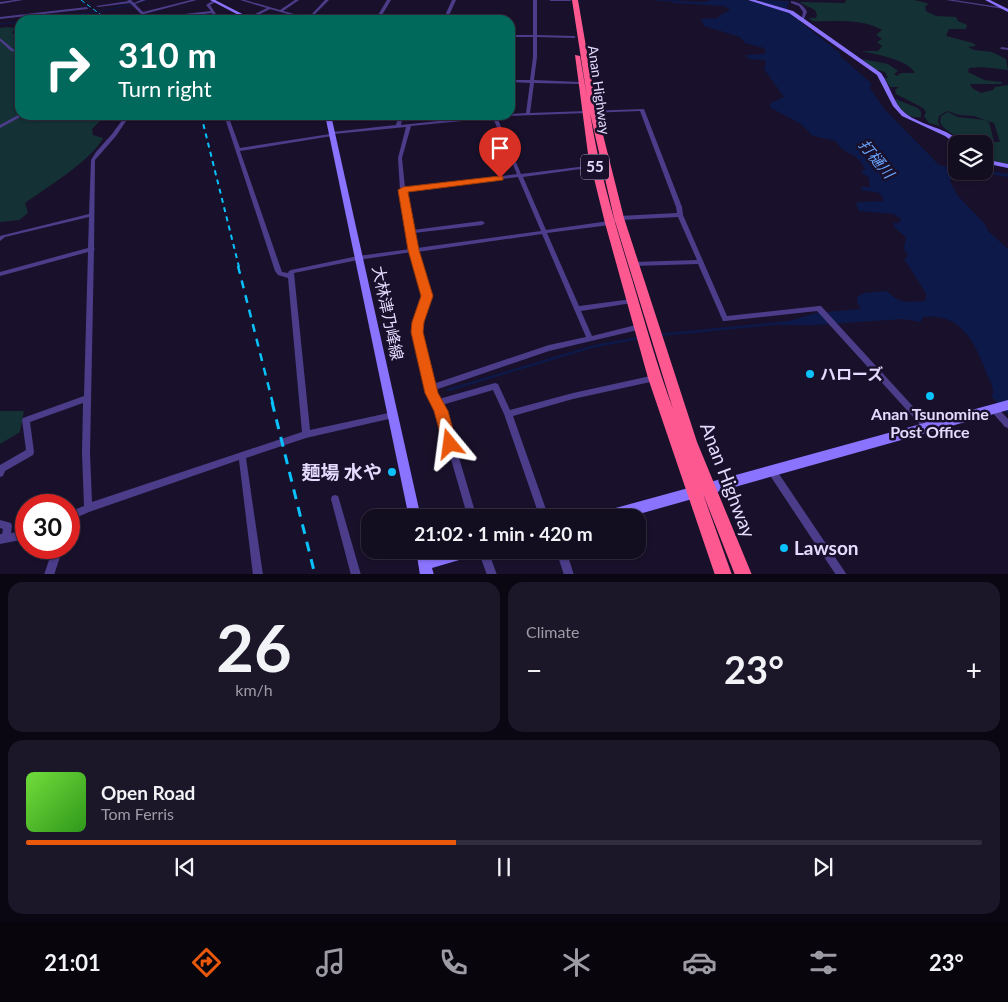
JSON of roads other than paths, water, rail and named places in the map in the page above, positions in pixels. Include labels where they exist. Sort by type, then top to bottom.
[{"type":"highway","name":"Anan Highway","points":[[569,0],[580,83],[619,218],[654,327],[652,343],[654,378],[724,574]]},
{"type":"highway","name":"Anan Highway","points":[[575,0],[595,166],[640,328]]},
{"type":"highway","name":"55","points":[[640,328],[652,343]]},
{"type":"highway","name":"Anan Highway","points":[[652,343],[744,574]]},
{"type":"main road","points":[[214,0],[241,15]]},
{"type":"main road","points":[[750,0],[790,11],[879,74],[894,103],[903,114],[949,135]]},
{"type":"main road","points":[[987,0],[1006,10]]},
{"type":"main road","name":"大林津乃峰線","points":[[329,120],[413,509]]},
{"type":"main road","points":[[993,163],[1008,166]]},
{"type":"main road","points":[[633,509],[1000,407]]},
{"type":"main road","points":[[426,569],[451,559]]},
{"type":"street","points":[[0,3],[21,0]]},
{"type":"street","points":[[98,6],[144,0]]},
{"type":"street","points":[[132,3],[143,13],[195,0]]},
{"type":"street","points":[[214,0],[208,5],[214,15]]},
{"type":"street","points":[[242,0],[295,15]]},
{"type":"street","points":[[282,10],[297,0]]},
{"type":"street","points":[[313,15],[327,0]]},
{"type":"street","points":[[380,15],[389,0]]},
{"type":"street","points":[[447,15],[454,0]]},
{"type":"street","points":[[528,113],[535,57],[535,0]]},
{"type":"street","points":[[551,0],[569,0]]},
{"type":"street","points":[[950,0],[1006,10]]},
{"type":"street","points":[[790,11],[793,1],[801,5],[805,12],[803,18],[799,18]]},
{"type":"street","points":[[26,15],[87,8]]},
{"type":"street","points":[[256,15],[270,8]]},
{"type":"street","points":[[185,15],[213,12]]},
{"type":"street","points":[[0,18],[15,16]]},
{"type":"street","points":[[515,36],[574,37]]},
{"type":"street","points":[[0,39],[15,51]]},
{"type":"street","points":[[1002,48],[1008,49]]},
{"type":"street","points":[[515,82],[580,83]]},
{"type":"street","points":[[515,114],[642,110],[679,207],[680,215],[725,319],[819,308],[927,427]]},
{"type":"street","points":[[0,127],[15,119]]},
{"type":"street","points":[[88,508],[86,453],[93,160],[100,149],[116,133],[124,120]]},
{"type":"street","points":[[228,120],[278,271],[280,274],[291,276]]},
{"type":"street","points":[[398,126],[400,120]]},
{"type":"street","points":[[239,150],[332,134],[456,120]]},
{"type":"street","points":[[496,120],[590,339]]},
{"type":"street","points":[[409,125],[400,158],[403,190],[414,250],[427,296],[418,322],[417,332],[433,397],[437,403],[470,509]]},
{"type":"street","points":[[403,190],[595,166]]},
{"type":"street","points":[[306,434],[291,272],[358,258],[610,223],[619,218],[680,215]]},
{"type":"street","points":[[0,239],[3,236],[92,216]]},
{"type":"street","points":[[410,232],[482,222]]},
{"type":"street","points":[[0,274],[92,249]]},
{"type":"street","points":[[633,264],[700,262]]},
{"type":"street","points":[[577,309],[632,301]]},
{"type":"street","points":[[431,388],[541,350],[640,328]]},
{"type":"street","points":[[508,414],[573,396],[654,378]]},
{"type":"street","points":[[437,403],[494,386],[508,414],[542,509]]},
{"type":"street","points":[[0,473],[2,468],[30,452],[26,420],[88,398]]},
{"type":"street","points":[[1000,407],[1008,425]]},
{"type":"street","points":[[80,512],[306,434],[392,415]]},
{"type":"street","points":[[242,455],[258,574]]},
{"type":"street","points":[[772,470],[842,574]]},
{"type":"street","points":[[335,500],[356,574]]},
{"type":"street","points":[[0,524],[8,526],[2,539]]},
{"type":"street","points":[[2,539],[15,537]]},
{"type":"street","points":[[50,574],[55,559]]},
{"type":"street","points":[[486,559],[492,574]]},
{"type":"street","points":[[564,559],[569,574]]},
{"type":"water","name":"打樋川","points":[[667,0],[705,2],[711,0],[790,1],[787,7],[788,12],[840,53],[840,56],[871,83],[870,88],[885,110],[939,165],[948,167],[948,180],[951,180],[957,195],[985,224],[987,230],[1008,249],[1008,415],[992,397],[992,384],[971,340],[956,324],[947,319],[923,317],[921,322],[903,319],[815,325],[776,325],[816,313],[861,309],[857,302],[857,297],[864,293],[887,291],[900,301],[909,302],[926,301],[926,293],[904,259],[908,256],[904,248],[906,237],[895,228],[893,223],[899,223],[901,219],[894,214],[859,211],[856,204],[858,202],[884,201],[880,193],[861,190],[861,187],[870,187],[868,176],[862,174],[862,171],[865,170],[863,164],[842,149],[836,141],[813,136],[801,124],[771,108],[769,104],[784,97],[764,69],[766,63],[764,60],[749,59],[745,55],[764,54],[766,52],[764,48],[745,43],[740,37],[704,26],[701,19],[718,18],[730,10],[724,6],[675,3]]},
{"type":"water","points":[[993,172],[1008,174],[1008,177],[993,174]]},
{"type":"waterway","points":[[140,2],[147,0]]},
{"type":"waterway","points":[[654,0],[669,1]]},
{"type":"waterway","points":[[73,15],[135,4]]},
{"type":"waterway","points":[[0,24],[15,22]]},
{"type":"waterway","points":[[659,335],[791,322]]},
{"type":"waterway","points":[[448,390],[595,346],[639,338]]},
{"type":"railway","points":[[81,0],[101,15]]},
{"type":"railway","points":[[202,120],[239,267]]},
{"type":"railway","points":[[238,266],[273,404]]},
{"type":"railway","points":[[272,402],[315,574]]},
{"type":"place","name":"ハローズ","points":[[810,374]]},
{"type":"place","name":"Anan Tsunomine Post Office","points":[[930,396]]},
{"type":"place","name":"麺場 水や","points":[[392,472]]},
{"type":"place","name":"Lawson","points":[[784,548]]}]
